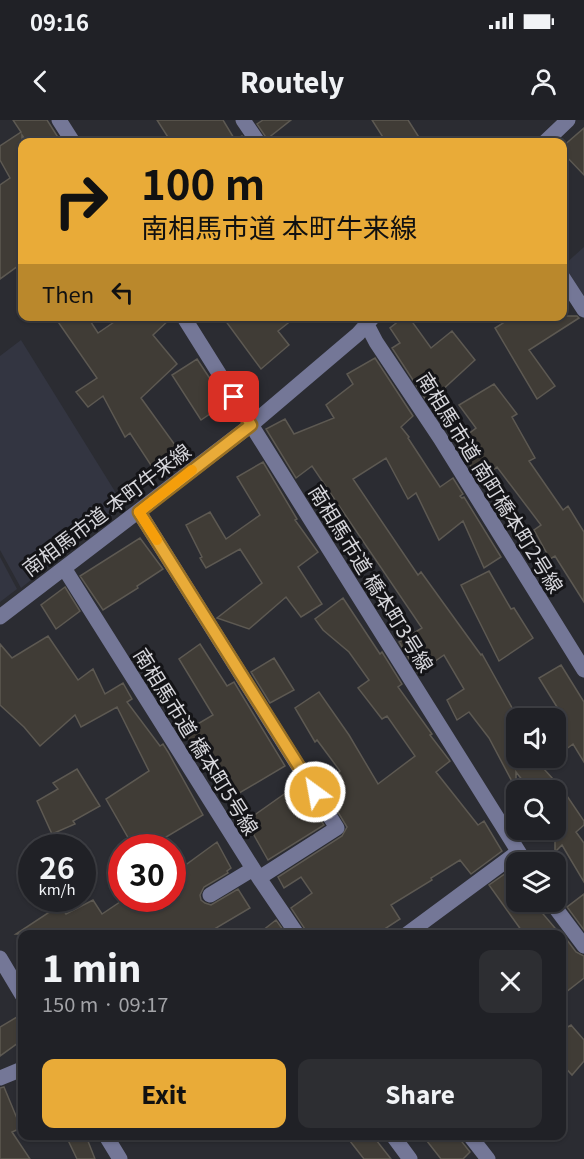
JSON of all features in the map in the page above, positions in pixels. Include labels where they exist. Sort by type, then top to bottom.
[{"type":"street","points":[[58,120],[70,138]]},
{"type":"street","points":[[243,120],[255,138]]},
{"type":"street","points":[[549,138],[568,120]]},
{"type":"street","points":[[567,284],[584,310]]},
{"type":"street","name":"南相馬市道 橋本町3号線","points":[[186,321],[518,852]]},
{"type":"street","name":"南相馬市道 本町牛来線","points":[[0,617],[251,425],[366,321]]},
{"type":"street","name":"南相馬市道 南町橋本町2号線","points":[[369,321],[584,670]]},
{"type":"street","points":[[139,512],[337,828],[256,873],[210,895]]},
{"type":"street","name":"南相馬市道 橋本町5号線","points":[[63,568],[294,930]]},
{"type":"street","points":[[413,930],[506,867]]},
{"type":"street","points":[[558,912],[584,946]]},
{"type":"street","points":[[0,958],[18,988]]},
{"type":"street","points":[[0,1078],[18,1071]]},
{"type":"street","points":[[108,1140],[120,1159]]},
{"type":"street","points":[[396,1140],[410,1159]]},
{"type":"street","points":[[473,1140],[488,1159]]},
{"type":"shaded area","points":[[584,247],[584,297],[567,270],[567,262]]},
{"type":"shaded area","points":[[21,340],[124,506],[21,588],[0,550],[0,356]]},
{"type":"shaded area","points":[[0,557],[17,589],[0,602]]},
{"type":"building","points":[[13,120],[47,120],[58,138],[24,138],[22,135],[22,138],[18,138],[18,266],[0,279],[0,185],[10,178],[0,160],[0,146],[21,132]]},
{"type":"building","points":[[157,120],[223,120],[234,138],[168,138]]},
{"type":"building","points":[[263,120],[291,120],[268,138],[257,124]]},
{"type":"building","points":[[372,120],[408,120],[419,138],[383,138]]},
{"type":"building","points":[[584,128],[584,175],[567,157],[567,143]]},
{"type":"building","points":[[567,316],[579,318],[529,350],[555,386],[537,399],[495,328],[506,321],[567,321]]},
{"type":"building","points":[[57,321],[90,321],[98,333],[116,321],[168,321],[153,335],[177,364],[141,398],[183,456],[158,476],[130,433],[125,437],[103,396],[88,407],[76,392],[97,378]]},
{"type":"building","points":[[226,321],[291,321],[278,331],[289,345],[261,369]]},
{"type":"building","points":[[399,321],[412,321],[431,348],[452,331],[475,360],[428,403],[392,348],[400,343],[390,328]]},
{"type":"building","points":[[375,358],[413,416],[401,427],[440,487],[453,478],[463,494],[460,496],[464,497],[501,557],[484,568],[463,521],[439,540],[416,493],[408,499],[386,458],[353,479],[418,575],[421,572],[482,654],[512,708],[506,708],[506,768],[543,768],[554,780],[522,780],[516,772],[516,780],[511,780],[489,738],[469,712],[457,720],[447,700],[464,689],[444,655],[418,673],[399,642],[422,628],[312,466],[296,478],[266,429],[285,419],[294,434],[334,418],[326,405],[353,384],[347,374]]},
{"type":"building","points":[[197,359],[226,403],[201,420],[172,375]]},
{"type":"building","points":[[494,384],[517,414],[512,417],[535,458],[529,461],[563,510],[568,506],[584,532],[584,602],[555,556],[550,559],[534,530],[541,525],[497,467],[479,482],[458,442],[476,428],[459,405]]},
{"type":"building","points":[[263,462],[297,519],[295,520],[318,552],[298,567],[322,604],[301,617],[286,597],[249,629],[217,618],[262,583],[240,549],[206,568],[186,525],[210,512],[226,539],[260,515],[237,477]]},
{"type":"building","points":[[140,538],[163,569],[103,610],[80,576]]},
{"type":"building","points":[[489,571],[511,609],[514,608],[533,638],[499,661],[461,585]]},
{"type":"building","points":[[65,587],[80,611],[56,629],[41,605]]},
{"type":"building","points":[[343,598],[380,654],[382,652],[402,684],[398,687],[450,761],[436,772],[478,825],[484,821],[502,851],[471,874],[460,860],[431,878],[432,880],[391,905],[400,919],[383,930],[305,930],[291,908],[312,893],[301,877],[284,888],[278,877],[342,836],[347,827],[321,784],[340,771],[317,740],[315,742],[295,708],[319,692],[349,735],[378,784],[415,756],[387,716],[382,719],[358,688],[369,680],[349,652],[323,630],[315,619]]},
{"type":"building","points":[[48,636],[78,680],[93,669],[105,694],[123,683],[132,699],[127,702],[160,746],[163,744],[203,815],[171,834],[126,834],[106,799],[149,771],[117,707],[81,727],[75,715],[40,746],[24,727],[0,705],[0,644],[12,658]]},
{"type":"building","points":[[200,644],[227,686],[234,682],[285,766],[229,799],[184,732],[213,715],[179,659]]},
{"type":"building","points":[[274,658],[294,690],[270,703],[251,672]]},
{"type":"building","points":[[561,665],[584,702],[584,762],[573,744],[566,749],[566,708],[556,708],[539,678]]},
{"type":"building","points":[[77,769],[100,806],[73,821],[75,824],[52,834],[37,801],[58,789],[53,783]]},
{"type":"building","points":[[297,785],[324,825],[268,860],[246,821]]},
{"type":"building","points":[[566,794],[584,821],[584,825],[576,832],[584,843],[584,882],[562,845],[555,852],[555,840],[566,840]]},
{"type":"building","points":[[217,842],[231,868],[227,871],[228,873],[204,887],[200,895],[201,900],[211,905],[238,889],[250,908],[213,930],[22,930],[49,912],[65,912],[66,914],[96,912],[96,905],[102,914],[108,910],[108,912],[186,912],[186,865]]},
{"type":"building","points":[[506,873],[506,909],[489,885]]},
{"type":"building","points":[[584,894],[584,930],[567,907]]},
{"type":"building","points":[[508,912],[541,912],[557,930],[521,930]]},
{"type":"building","points":[[276,920],[283,930],[263,930]]},
{"type":"building","points":[[566,939],[576,952],[584,956],[584,978],[566,992]]},
{"type":"building","points":[[18,1016],[18,1043],[0,1056],[0,1027]]},
{"type":"building","points":[[571,1025],[584,1040],[584,1061],[572,1075],[566,1068],[566,1028]]},
{"type":"building","points":[[4,1087],[18,1121],[18,1129],[12,1132],[30,1159],[0,1159],[0,1088]]},
{"type":"building","points":[[68,1140],[88,1140],[95,1159],[77,1159]]},
{"type":"building","points":[[349,1140],[376,1140],[391,1159],[364,1159]]},
{"type":"building","points":[[426,1140],[461,1140],[470,1152],[463,1159],[441,1159]]},
{"type":"slow traffic","points":[[157,540],[139,512],[192,470]]},
{"type":"route","points":[[234,397],[251,425],[139,512],[315,792]]}]
